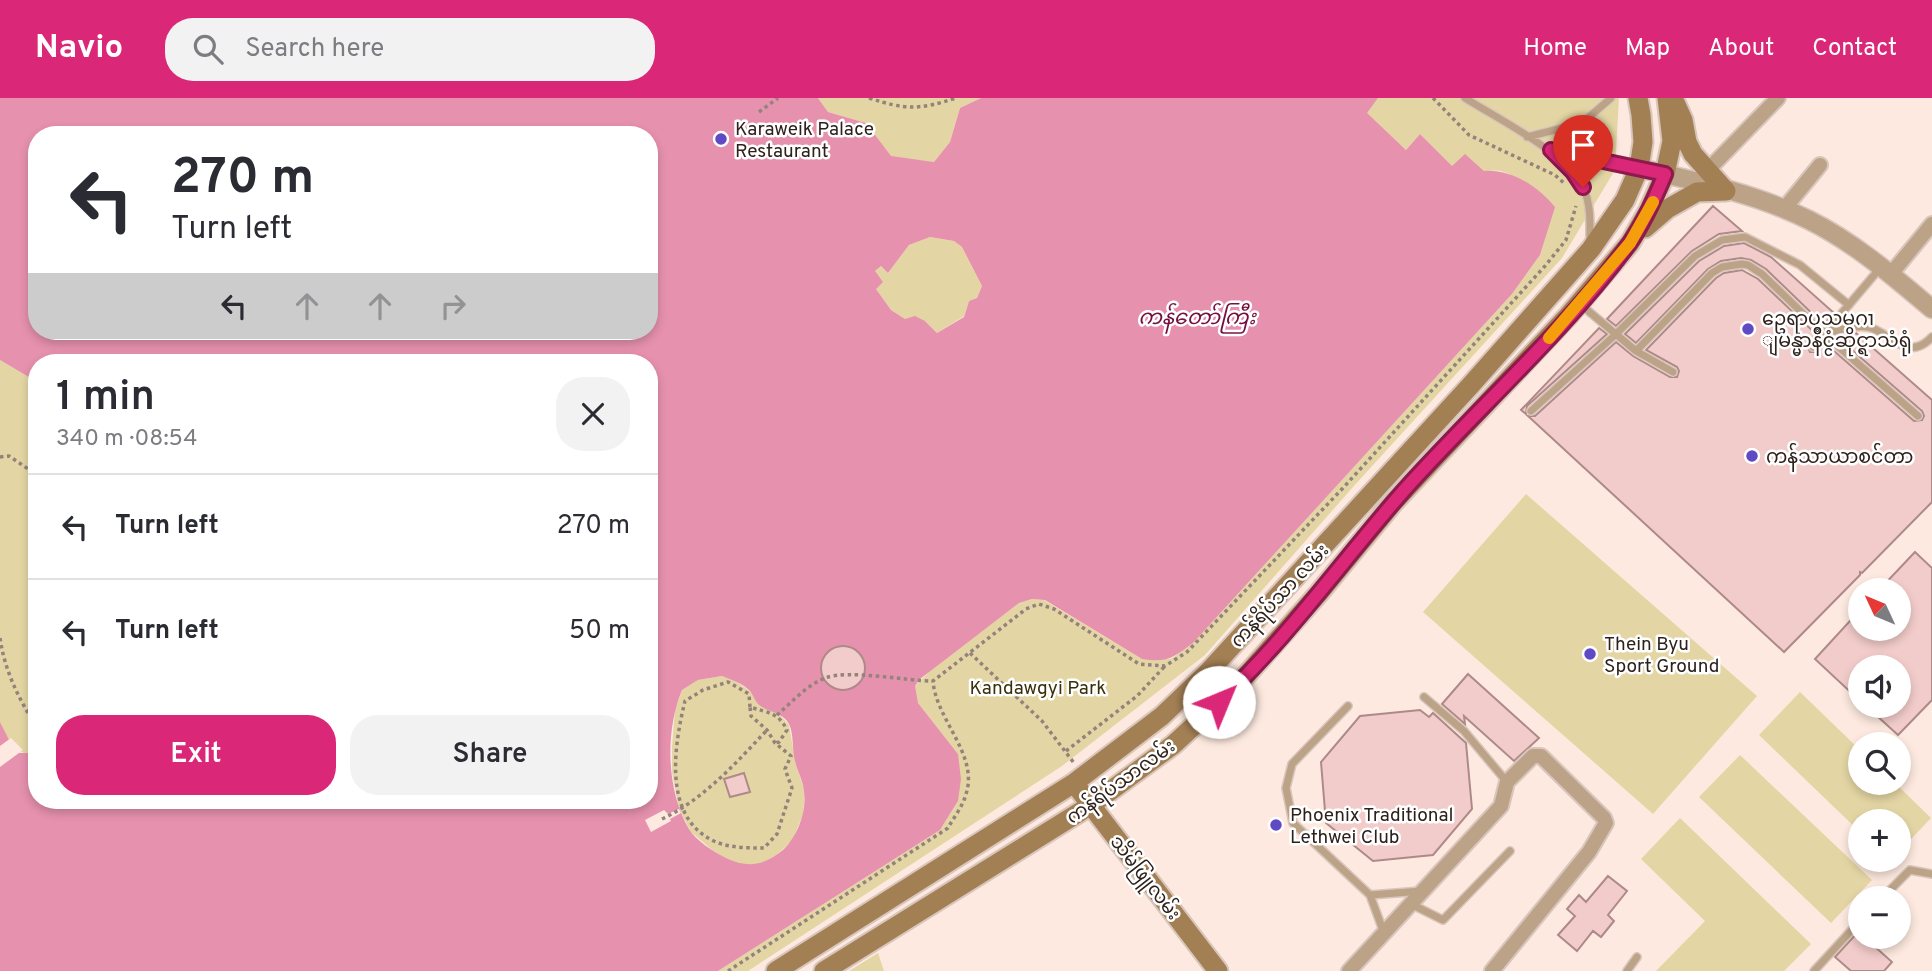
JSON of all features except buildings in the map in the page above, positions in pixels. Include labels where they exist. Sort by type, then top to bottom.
[{"type":"main road","name":"ကန်ရိပ်သာ လမ်း","points":[[776,971],[1074,783],[1162,716],[1210,670],[1276,601],[1591,249],[1625,200],[1639,168],[1643,142],[1638,98]]},
{"type":"main road","name":"ကန်ရိပ်သာလမ်း","points":[[824,971],[1091,805],[1173,745],[1234,688],[1423,470],[1580,304],[1630,243],[1665,174],[1672,141],[1667,98]]},
{"type":"main road","points":[[1673,98],[1693,154],[1726,191]]},
{"type":"main road","points":[[1630,243],[1668,209],[1697,192],[1726,191]]},
{"type":"main road","name":"သိမ်ဖြူလမ်း","points":[[1074,783],[1218,971]]},
{"type":"street","points":[[1708,170],[1778,98]]},
{"type":"street","points":[[1784,209],[1820,164]]},
{"type":"street","points":[[1639,168],[1726,191],[1784,209],[1810,221],[1852,245],[1932,309]]},
{"type":"street","points":[[1886,270],[1932,224]]},
{"type":"street","points":[[1349,971],[1501,806],[1507,782],[1533,756],[1541,756],[1604,818],[1606,824],[1589,852],[1492,971]]},
{"type":"lane","points":[[1465,98],[1551,150],[1639,168]]},
{"type":"lane","points":[[1526,137],[1582,123],[1611,98]]},
{"type":"lane","points":[[1551,150],[1573,172],[1583,187],[1582,197],[1590,209],[1591,249]]},
{"type":"lane","points":[[1531,411],[1615,335],[1695,256],[1722,240],[1745,237],[1800,265],[1849,305]]},
{"type":"lane","points":[[1636,351],[1712,273],[1723,267],[1748,265],[1762,274],[1824,334],[1918,415]]},
{"type":"lane","points":[[1814,347],[1849,305],[1886,270]]},
{"type":"lane","points":[[1580,304],[1636,351],[1673,372]]},
{"type":"lane","points":[[1824,334],[1848,327],[1871,327],[1890,341],[1908,348],[1927,343],[1932,337]]},
{"type":"lane","points":[[1424,697],[1464,731],[1507,782]]},
{"type":"lane","points":[[1348,706],[1292,764],[1286,788],[1287,797],[1293,823],[1370,895],[1384,933]]},
{"type":"lane","points":[[1411,904],[1443,920],[1510,851]]},
{"type":"lane","points":[[1894,886],[1910,870],[1932,874]]},
{"type":"lane","points":[[1370,895],[1423,891]]},
{"type":"lane","points":[[1814,971],[1848,934]]},
{"type":"lane","points":[[1627,971],[1637,957]]},
{"type":"path","points":[[759,112],[778,98]]},
{"type":"path","points":[[869,98],[895,107],[925,108],[956,98]]},
{"type":"path","points":[[1066,751],[1137,696],[1165,666],[1187,652],[1208,632],[1566,240],[1582,197],[1555,175],[1469,135],[1433,98]]},
{"type":"path","points":[[0,457],[9,456],[28,469]]},
{"type":"path","points":[[778,715],[824,678],[864,675],[933,681],[1027,609],[1039,604],[1054,609],[1139,664],[1165,666]]},
{"type":"path","points":[[0,638],[3,656],[16,693],[28,713]]},
{"type":"path","points":[[970,653],[1022,700],[1066,751],[1074,764],[1074,783]]},
{"type":"path","points":[[728,971],[948,828],[967,793],[967,759],[934,697],[933,681]]},
{"type":"path","points":[[728,682],[750,694],[751,716],[767,730],[775,743],[791,756],[785,769],[792,789],[777,834],[764,848],[735,847],[716,842],[694,829],[683,809],[675,773],[679,723],[685,701],[703,690],[728,682]]},
{"type":"path","points":[[750,707],[778,715],[787,734],[779,743],[775,743]]},
{"type":"path","points":[[662,819],[683,809],[732,767],[767,730]]},
{"type":"green space","points":[[818,98],[981,98],[960,108],[950,142],[934,162],[891,157],[866,123],[828,112]]},
{"type":"green space","name":"Kandawgyi Park","points":[[1378,98],[1619,98],[1615,170],[1562,258],[1353,487],[1205,655],[1062,766],[748,971],[718,971],[940,830],[958,801],[958,754],[914,694],[915,686],[936,665],[1019,603],[1032,599],[1044,600],[1142,659],[1171,659],[1193,643],[1512,294],[1540,255],[1554,207],[1523,181],[1501,171],[1484,171],[1465,155],[1452,167],[1420,134],[1406,150],[1366,113]]},
{"type":"green space","points":[[930,237],[954,241],[962,247],[982,286],[977,298],[969,301],[964,316],[937,333],[925,321],[905,319],[891,310],[876,289],[875,271],[881,266],[888,273],[909,245]]},
{"type":"green space","points":[[0,360],[28,377],[28,753],[16,750],[12,746],[0,722]]},
{"type":"green space","name":"Thein Byu Sport Ground","points":[[1526,494],[1757,696],[1653,814],[1423,612]]},
{"type":"green space","points":[[722,676],[751,692],[757,703],[778,713],[789,725],[796,765],[805,792],[803,815],[792,841],[774,857],[757,865],[739,864],[717,854],[691,832],[679,809],[672,772],[675,710],[682,690],[698,680]]},
{"type":"green space","points":[[1800,692],[1848,738],[1848,795],[1907,795],[1931,818],[1911,839],[1911,809],[1848,809],[1848,820],[1759,735]]},
{"type":"green space","points":[[1740,755],[1848,857],[1848,872],[1864,872],[1872,880],[1866,886],[1848,886],[1848,905],[1831,923],[1699,797]]},
{"type":"green space","points":[[1680,818],[1811,944],[1784,971],[1656,971],[1705,921],[1641,859]]},
{"type":"green space","points":[[878,953],[884,971],[849,971]]},
{"type":"water","name":"ကန်တော်ကြီး","points":[[0,98],[818,98],[828,112],[866,123],[891,156],[934,162],[950,142],[960,108],[981,98],[1378,98],[1367,113],[1406,150],[1420,134],[1452,166],[1465,154],[1484,171],[1504,173],[1523,180],[1541,192],[1555,207],[1540,255],[1512,294],[1193,643],[1175,656],[1164,660],[1142,659],[1045,600],[1032,599],[1019,603],[920,679],[915,686],[918,703],[958,754],[961,779],[958,801],[940,830],[718,971],[0,971],[0,722],[12,746],[20,753],[28,753],[28,809],[658,809],[658,354],[28,354],[27,376],[0,360]],"holes":[[[930,237],[954,241],[962,247],[982,286],[977,298],[969,301],[964,317],[937,333],[925,321],[915,316],[905,319],[891,310],[876,289],[883,282],[875,271],[881,266],[888,273],[909,245]],[[722,676],[750,691],[758,704],[783,717],[789,724],[795,761],[804,791],[803,814],[789,843],[777,854],[756,864],[726,858],[692,833],[681,814],[672,779],[670,760],[673,724],[682,690],[698,680]]]},
{"type":"pier","points":[[11,738],[23,750],[0,767],[0,746]]},
{"type":"pier","points":[[679,809],[681,813],[651,832],[645,820],[664,810],[668,814]]},
{"type":"slow traffic","points":[[1549,338],[1630,243],[1653,202]]},
{"type":"place","name":"Karaweik Palace Restaurant","points":[[721,139]]},
{"type":"place","name":"ဥေရာပသမဂၢ ျမန္မာနိဳင္ငံဆိုင္ရာသံရုံ","points":[[1748,329]]},
{"type":"place","name":"ကန်သာယာစင်တာ","points":[[1752,456]]},
{"type":"place","name":"Thein Byu Sport Ground","points":[[1590,654]]},
{"type":"place","name":"Phoenix Traditional Lethwei Club","points":[[1276,825]]},
{"type":"route","points":[[1219,702],[1319,593],[1430,461],[1580,304],[1630,243],[1665,174],[1551,150],[1573,172],[1583,187]]}]
